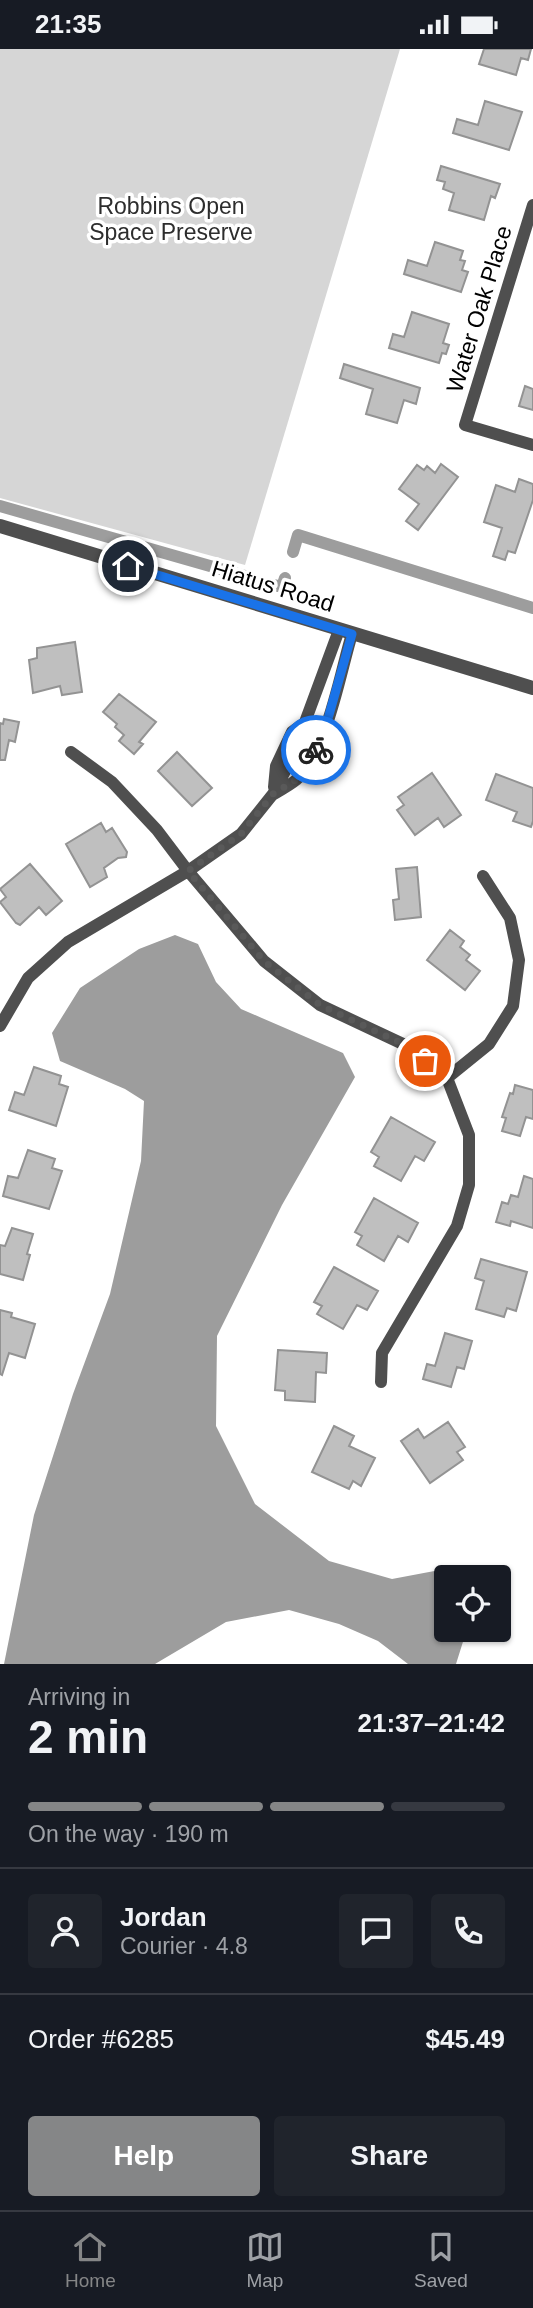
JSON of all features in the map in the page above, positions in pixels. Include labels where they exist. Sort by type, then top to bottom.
[{"type":"street","name":"Water Oak Place","points":[[533,205],[465,425],[533,445]]},
{"type":"street","name":"Hiatus Road","points":[[0,526],[533,688]]},
{"type":"street","points":[[0,1026],[27,978],[68,942],[188,871],[241,834],[273,794],[291,760],[345,632]]},
{"type":"street","points":[[273,794],[297,779],[313,758],[327,722],[345,632]]},
{"type":"street","points":[[71,752],[113,782],[264,961],[320,1005],[403,1044],[447,1078],[468,1135],[469,1185],[457,1226],[382,1353],[381,1381]]},
{"type":"street","points":[[447,1078],[489,1044],[513,1006],[519,960],[510,918],[483,876]]},
{"type":"green space","name":"Robbins Open Space Preserve","points":[[0,49],[400,49],[245,565],[0,498]]},
{"type":"shaded area","points":[[175,935],[198,944],[216,982],[241,1009],[343,1053],[355,1077],[282,1205],[217,1336],[216,1426],[255,1504],[329,1561],[392,1579],[434,1571],[434,1642],[463,1642],[456,1664],[408,1664],[378,1641],[339,1624],[289,1610],[226,1622],[155,1664],[4,1664],[34,1515],[73,1394],[110,1294],[141,1161],[144,1101],[125,1089],[60,1061],[52,1033],[80,988],[139,949]]},
{"type":"building","points":[[484,49],[531,49],[528,60],[521,58],[516,75],[479,64]]},
{"type":"building","points":[[485,101],[522,112],[509,150],[453,133],[457,119],[478,125]]},
{"type":"building","points":[[441,166],[500,184],[495,198],[491,196],[484,220],[449,210],[454,193],[443,189],[445,182],[437,180]]},
{"type":"building","points":[[435,242],[463,251],[460,260],[465,261],[462,270],[468,272],[461,292],[404,274],[408,260],[427,266]]},
{"type":"building","points":[[412,312],[449,324],[443,343],[449,345],[446,354],[442,353],[439,363],[389,348],[393,334],[404,337]]},
{"type":"building","points":[[344,364],[420,388],[416,404],[404,400],[397,423],[366,414],[373,389],[340,378]]},
{"type":"building","points":[[525,386],[533,389],[533,410],[519,406]]},
{"type":"building","points":[[441,464],[458,477],[418,530],[406,521],[419,504],[399,489],[417,465],[424,470],[427,466],[435,473]]},
{"type":"building","points":[[519,479],[533,484],[533,500],[515,553],[508,551],[505,560],[493,556],[502,528],[484,522],[496,485],[515,492]]},
{"type":"building","points":[[75,642],[82,692],[62,695],[60,686],[33,693],[29,660],[37,658],[37,648]]},
{"type":"building","points":[[119,694],[156,722],[139,742],[143,744],[134,754],[119,741],[124,735],[115,727],[117,724],[103,712]]},
{"type":"building","points":[[4,719],[19,722],[15,742],[9,740],[5,760],[0,760],[0,723],[3,724]]},
{"type":"building","points":[[177,752],[212,788],[192,806],[158,771]]},
{"type":"building","points":[[432,773],[461,815],[444,827],[438,818],[415,835],[397,810],[404,805],[398,797]]},
{"type":"building","points":[[496,774],[533,788],[531,827],[513,821],[517,812],[486,800]]},
{"type":"building","points":[[101,823],[106,832],[112,828],[127,852],[126,857],[118,858],[104,868],[107,877],[90,887],[66,844]]},
{"type":"building","points":[[30,864],[62,901],[46,915],[39,907],[20,925],[0,902],[6,897],[0,889]]},
{"type":"building","points":[[417,867],[421,917],[395,920],[393,900],[399,899],[396,869]]},
{"type":"building","points":[[450,930],[464,941],[460,947],[470,955],[466,960],[480,971],[465,990],[427,960]]},
{"type":"building","points":[[34,1067],[61,1076],[59,1084],[68,1087],[56,1126],[9,1110],[15,1092],[24,1095]]},
{"type":"building","points":[[515,1085],[533,1090],[533,1119],[526,1117],[520,1136],[502,1131],[506,1118],[502,1117]]},
{"type":"building","points":[[391,1117],[435,1142],[424,1161],[415,1156],[401,1181],[374,1166],[379,1157],[371,1152]]},
{"type":"building","points":[[28,1150],[55,1159],[52,1168],[62,1171],[49,1209],[3,1196],[8,1176],[18,1178]]},
{"type":"building","points":[[524,1176],[533,1179],[533,1228],[511,1221],[510,1226],[496,1222],[502,1202],[508,1204],[511,1195],[518,1197]]},
{"type":"building","points":[[374,1198],[418,1223],[408,1242],[398,1236],[384,1261],[357,1245],[362,1236],[355,1232]]},
{"type":"building","points":[[12,1228],[33,1234],[23,1280],[0,1274],[0,1245],[5,1246]]},
{"type":"building","points":[[481,1259],[527,1272],[516,1311],[507,1308],[504,1317],[476,1309],[484,1281],[475,1278]]},
{"type":"building","points":[[334,1267],[378,1291],[367,1310],[357,1305],[343,1329],[317,1314],[322,1306],[314,1302]]},
{"type":"building","points":[[0,1310],[12,1313],[11,1317],[35,1324],[25,1358],[9,1353],[2,1375],[0,1374]]},
{"type":"building","points":[[445,1333],[472,1341],[464,1369],[457,1367],[451,1387],[423,1379],[427,1364],[435,1366]]},
{"type":"building","points":[[278,1350],[327,1353],[326,1373],[316,1372],[315,1402],[285,1400],[285,1391],[275,1390]]},
{"type":"building","points":[[448,1422],[465,1447],[457,1452],[463,1460],[430,1483],[401,1441],[418,1429],[424,1438]]},
{"type":"building","points":[[334,1426],[354,1436],[349,1446],[375,1458],[361,1486],[353,1481],[349,1489],[312,1472]]},
{"type":"waterway","points":[[0,506],[245,576]]},
{"type":"waterway","points":[[293,552],[298,535],[533,608]]},
{"type":"waterway","points":[[266,583],[282,587],[285,578]]},
{"type":"way so far","points":[[316,750],[297,779],[273,794],[241,834],[188,871],[264,961],[320,1005],[403,1044],[425,1061]]},
{"type":"route","points":[[128,566],[352,634],[327,722],[316,750]]}]
